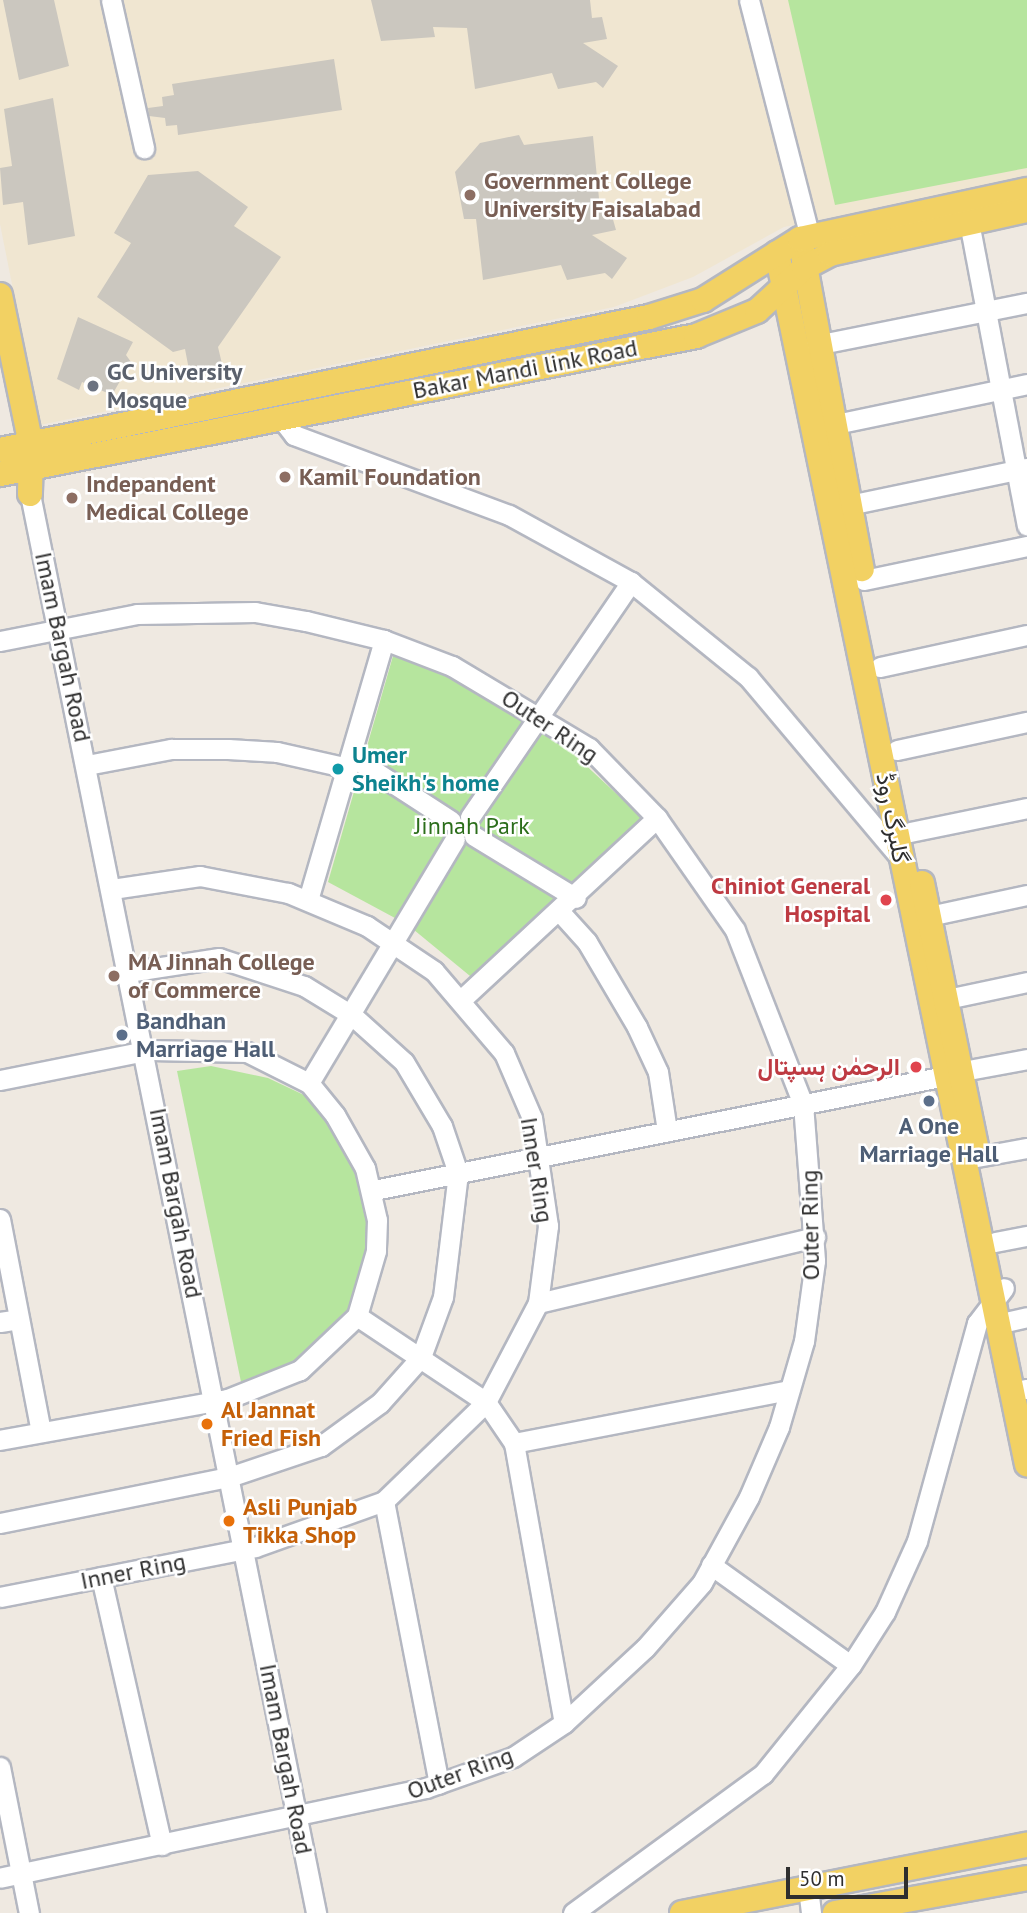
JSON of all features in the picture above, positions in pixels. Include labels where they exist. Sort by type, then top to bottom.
[{"type":"main road","name":"Bakar Mandi link Road","points":[[17,459],[649,317],[703,300],[805,238],[1027,190]]},
{"type":"main road","name":"Bakar Mandi link Road","points":[[17,459],[280,417],[696,336],[757,311],[804,268],[830,254],[1027,210]]},
{"type":"main road","name":"گلبرگ روڈ","points":[[805,238],[804,268],[816,345],[897,750],[910,832],[947,999],[954,1074],[978,1157],[1026,1392]]},
{"type":"main road","name":"گلبرگ روڈ","points":[[777,253],[901,859],[1009,1308],[1027,1464]]},
{"type":"main road","name":"Imam Bargah Road","points":[[0,295],[17,459]]},
{"type":"main road","name":"Imam Bargah Road","points":[[0,380],[17,459],[30,494]]},
{"type":"main road","points":[[682,1913],[1027,1845]]},
{"type":"main road","points":[[835,1913],[1027,1878]]},
{"type":"street","points":[[111,0],[144,148]]},
{"type":"street","points":[[749,0],[805,238]]},
{"type":"street","points":[[969,222],[1000,390],[1021,469],[1027,526]]},
{"type":"street","points":[[816,345],[1027,303]]},
{"type":"street","points":[[831,425],[1027,384]]},
{"type":"street","points":[[280,417],[294,435],[509,515],[631,582],[748,677],[920,878]]},
{"type":"street","points":[[849,505],[1021,469]]},
{"type":"street","name":"Imam Bargah Road","points":[[30,494],[60,627],[146,1051],[316,1913]]},
{"type":"street","points":[[864,580],[1027,546]]},
{"type":"street","points":[[309,1083],[397,943],[462,828],[542,716],[631,582]]},
{"type":"street","name":"Outer Ring","points":[[0,641],[60,627],[137,614],[255,612],[384,640],[452,666],[542,716],[589,748],[657,818],[735,930],[803,1104],[815,1237],[804,1340],[789,1390],[749,1497],[712,1565],[645,1648],[564,1723],[513,1757],[439,1784],[299,1818],[0,1878]]},
{"type":"street","points":[[880,667],[1027,635]]},
{"type":"street","points":[[308,900],[384,640]]},
{"type":"street","points":[[897,750],[1027,722]]},
{"type":"street","points":[[87,765],[171,750],[228,748],[350,762],[576,898]]},
{"type":"street","points":[[910,832],[1027,808]]},
{"type":"street","points":[[462,999],[576,898],[657,818]]},
{"type":"street","name":"Inner Ring","points":[[0,1597],[244,1549],[323,1526],[384,1501],[486,1402],[538,1303],[548,1226],[532,1118],[504,1054],[462,999],[397,943],[308,900],[200,876],[112,888]]},
{"type":"street","points":[[929,916],[1027,895]]},
{"type":"street","points":[[560,912],[587,942],[637,1027],[658,1072],[667,1131]]},
{"type":"street","points":[[0,1523],[229,1477],[321,1446],[351,1428],[421,1357],[443,1297],[458,1173],[442,1126],[404,1062],[353,1016],[304,986],[219,958],[129,972]]},
{"type":"street","points":[[947,999],[1027,982]]},
{"type":"street","points":[[0,1080],[146,1051],[220,1047],[247,1052],[309,1083],[353,1141],[374,1190],[376,1251],[357,1316],[300,1370],[270,1385],[216,1400],[0,1440]]},
{"type":"street","points":[[374,1190],[1027,1059]]},
{"type":"street","points":[[978,1157],[1027,1148]]},
{"type":"street","points":[[0,1219],[10,1320],[41,1432]]},
{"type":"street","points":[[995,1242],[1027,1236]]},
{"type":"street","points":[[538,1303],[815,1237]]},
{"type":"street","points":[[573,1913],[763,1774],[850,1665],[886,1612],[918,1541],[940,1474],[977,1323],[1009,1308]]},
{"type":"street","points":[[357,1316],[486,1402],[514,1443],[564,1723]]},
{"type":"street","points":[[514,1443],[789,1390]]},
{"type":"street","points":[[384,1501],[439,1784]]},
{"type":"street","points":[[712,1565],[850,1665]]},
{"type":"street","points":[[101,1577],[162,1845]]},
{"type":"street","points":[[0,1767],[29,1913]]},
{"type":"street","points":[[808,1888],[811,1913]]},
{"type":"shaded area","name":"Government College University Faisalabad","points":[[0,0],[1027,0],[1027,178],[784,227],[693,277],[614,307],[40,425],[0,224]]},
{"type":"green space","points":[[788,0],[1027,0],[1027,168],[835,205]]},
{"type":"green space","name":"Jinnah Park","points":[[393,656],[454,677],[512,710],[565,746],[648,823],[481,985],[408,925],[328,882]]},
{"type":"green space","points":[[211,1066],[268,1078],[304,1095],[327,1115],[365,1185],[372,1247],[349,1312],[287,1370],[241,1382],[177,1071]]},
{"type":"building","points":[[3,0],[54,0],[69,66],[19,80]]},
{"type":"building","points":[[371,0],[590,0],[592,18],[602,17],[607,39],[583,43],[618,66],[603,88],[596,82],[558,89],[552,73],[475,89],[467,28],[433,27],[435,37],[381,41]]},
{"type":"building","points":[[334,59],[342,110],[178,135],[177,125],[166,126],[165,118],[149,116],[148,108],[163,106],[162,97],[174,95],[172,84]]},
{"type":"building","points":[[53,98],[75,236],[28,245],[23,202],[3,205],[0,168],[12,166],[4,109]]},
{"type":"building","points":[[519,135],[524,145],[593,136],[600,209],[610,209],[616,230],[592,235],[627,258],[612,279],[605,273],[567,280],[561,265],[483,280],[476,219],[464,219],[455,172],[480,143]]},
{"type":"building","points":[[198,171],[248,207],[234,226],[281,257],[218,347],[223,368],[190,375],[185,349],[173,352],[97,297],[131,243],[114,233],[148,175]]},
{"type":"building","points":[[78,317],[133,342],[126,355],[131,362],[112,395],[82,382],[79,390],[57,379]]},
{"type":"place","name":"Government College University Faisalabad","points":[[470,195]]},
{"type":"place","name":"GC University Mosque","points":[[93,386]]},
{"type":"place","name":"Kamil Foundation","points":[[285,477]]},
{"type":"place","name":"Indepandent Medical College","points":[[72,498]]},
{"type":"place","name":"Umer Sheikh's home","points":[[338,769]]},
{"type":"place","name":"Chiniot General Hospital","points":[[886,900]]},
{"type":"place","name":"MA Jinnah College of Commerce","points":[[114,976]]},
{"type":"place","name":"Bandhan Marriage Hall","points":[[122,1035]]},
{"type":"place","name":"الرحمٰن ہسپتال","points":[[916,1067]]},
{"type":"place","name":"A One Marriage Hall","points":[[929,1101]]},
{"type":"place","name":"Al Jannat Fried Fish","points":[[207,1424]]},
{"type":"place","name":"Asli Punjab Tikka Shop","points":[[229,1521]]}]
